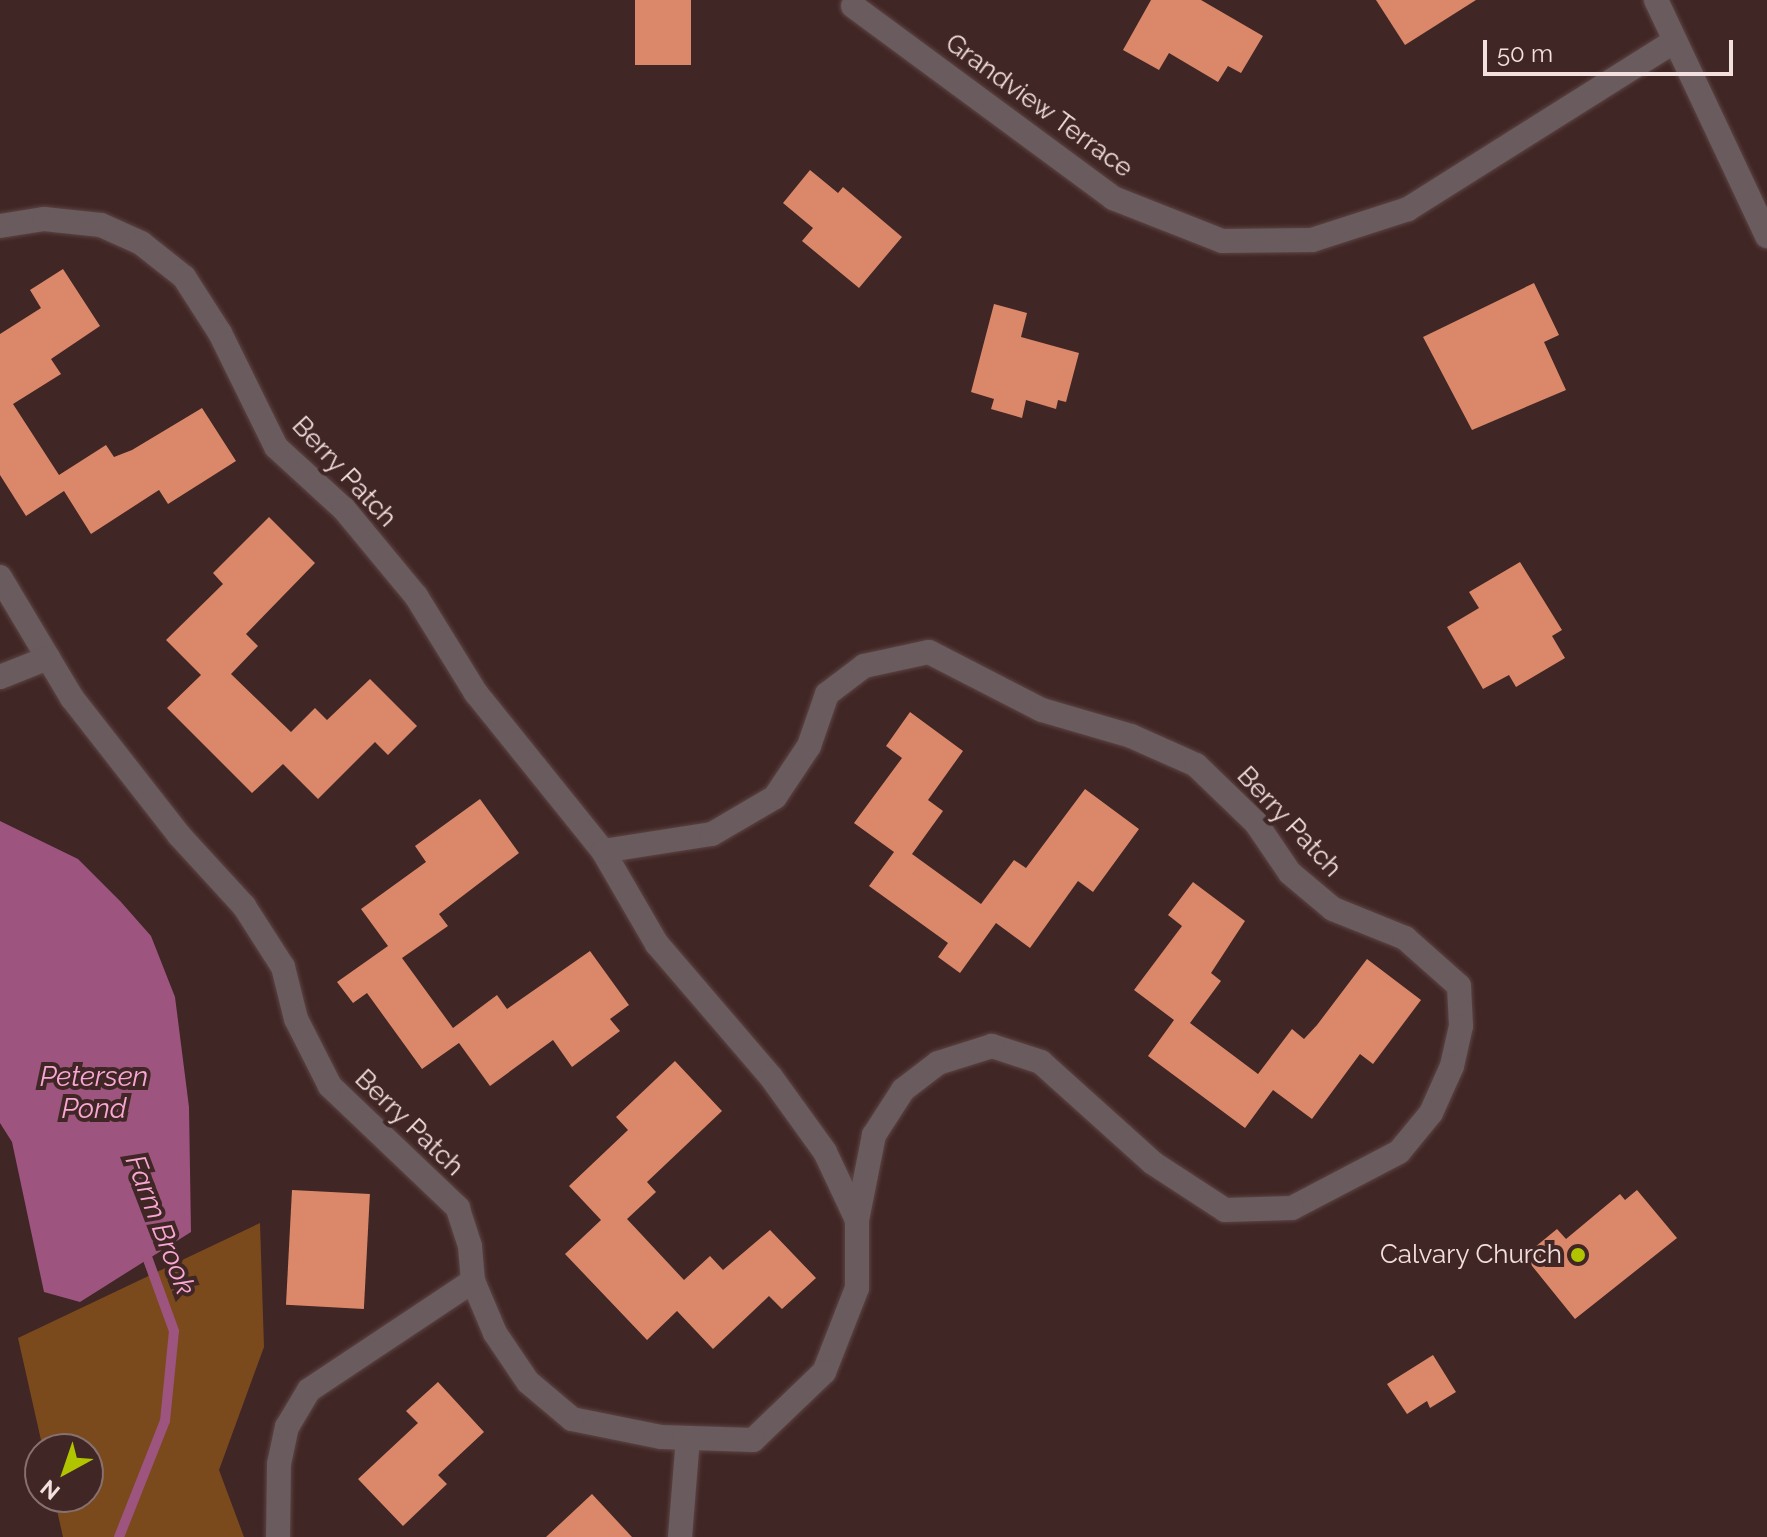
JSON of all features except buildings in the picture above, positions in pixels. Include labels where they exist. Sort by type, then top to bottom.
[{"type":"street","points":[[1656,0],[1767,236]]},
{"type":"street","name":"Grandview Terrace","points":[[853,6],[1113,198],[1222,241],[1312,240],[1408,209],[1675,41]]},
{"type":"street","name":"Berry Patch","points":[[0,226],[44,219],[101,225],[141,243],[184,277],[220,333],[276,447],[344,509],[416,596],[476,693],[603,851],[657,944],[771,1077],[825,1152],[857,1220]]},
{"type":"street","name":"Berry Patch","points":[[0,577],[72,698],[179,835],[244,906],[283,967],[296,1019],[330,1086],[458,1208],[470,1246],[473,1281],[495,1333],[528,1382],[572,1419],[688,1438],[753,1440],[824,1372],[857,1288],[857,1220],[874,1135],[903,1090],[938,1063],[992,1046],[1041,1062],[1153,1163],[1225,1210],[1292,1208],[1399,1152],[1431,1113],[1452,1066],[1461,1026],[1459,986],[1405,938],[1333,909],[1290,873],[1256,823],[1196,765],[1131,736],[1042,710],[929,652],[864,666],[827,694],[809,746],[775,797],[712,834],[603,851]]},
{"type":"street","points":[[0,677],[48,658]]},
{"type":"street","points":[[278,1537],[274,1513],[281,1452],[287,1427],[309,1390],[473,1281]]},
{"type":"street","points":[[680,1537],[688,1438]]},
{"type":"shaded area","points":[[260,1223],[264,1347],[219,1470],[244,1537],[63,1537],[58,1513],[104,1513],[104,1433],[39,1433],[18,1338]]},
{"type":"water","name":"Petersen Pond","points":[[0,821],[78,859],[121,902],[151,936],[175,997],[189,1107],[191,1232],[80,1302],[44,1292],[12,1142],[0,1123]]},
{"type":"waterway","name":"Farm Brook","points":[[119,1537],[165,1421],[174,1331],[143,1246]]},
{"type":"place","name":"Calvary Church","points":[[1578,1255]]}]
